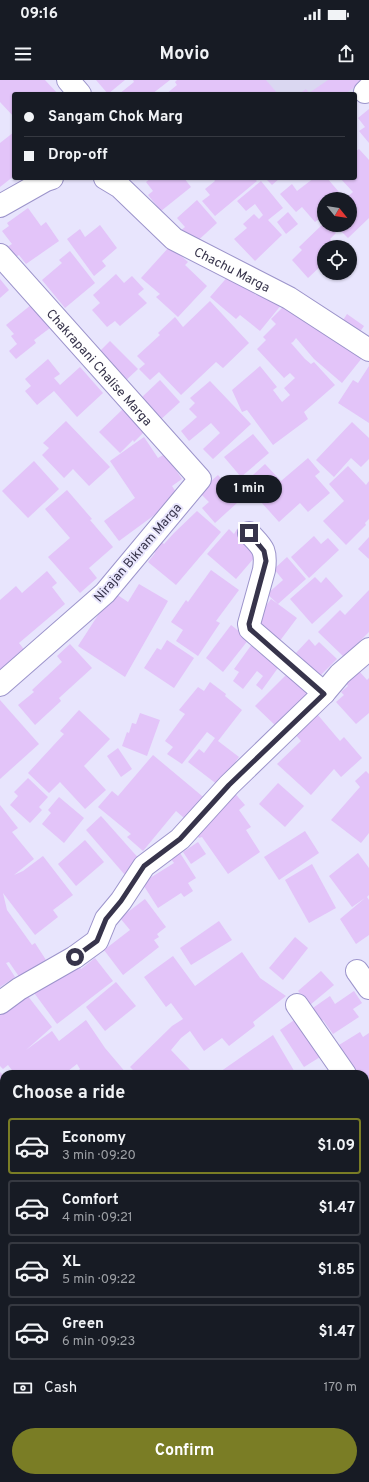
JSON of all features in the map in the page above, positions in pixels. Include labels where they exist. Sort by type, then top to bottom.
[{"type":"street","points":[[68,80],[78,92]]},
{"type":"street","points":[[0,206],[46,180]]},
{"type":"street","name":"Chachu Marga","points":[[108,180],[120,187],[174,239],[288,298],[369,350]]},
{"type":"street","name":"Chakrapani Chalise Marga","points":[[0,255],[200,479]]},
{"type":"street","name":"Nirajan Bikram Marga","points":[[0,685],[105,593],[200,479]]},
{"type":"street","points":[[249,533],[264,551],[266,561],[249,624],[250,629],[324,694]]},
{"type":"street","points":[[0,1003],[19,989],[75,957],[97,941],[106,919],[121,901],[144,866],[180,839],[229,785],[324,694],[340,674],[369,649]]},
{"type":"street","points":[[297,1005],[342,1070]]},
{"type":"shaded area","points":[[202,80],[367,80],[353,92],[264,92]]},
{"type":"building","points":[[0,80],[45,80],[56,92],[12,92],[12,115],[0,102]]},
{"type":"building","points":[[96,80],[125,80],[110,92],[106,92]]},
{"type":"building","points":[[133,80],[170,80],[155,92],[122,92],[134,82]]},
{"type":"building","points":[[177,80],[266,80],[276,92],[168,92],[177,85],[175,82]]},
{"type":"building","points":[[328,80],[364,80],[348,92],[310,92]]},
{"type":"building","points":[[369,109],[369,143],[359,131],[365,127],[358,118]]},
{"type":"building","points":[[12,134],[12,178],[0,187],[0,143]]},
{"type":"building","points":[[359,149],[369,160],[369,218],[357,229],[357,192],[353,192],[342,180],[357,180],[357,150]]},
{"type":"building","points":[[148,180],[186,180],[191,187],[161,211],[148,195],[153,191],[146,182]]},
{"type":"building","points":[[214,180],[257,181],[215,216],[202,201],[210,195],[205,189]]},
{"type":"building","points":[[267,180],[278,180],[272,185]]},
{"type":"building","points":[[311,180],[329,180],[339,192],[317,192],[317,220],[315,222],[302,207],[296,212],[280,194],[292,184],[297,191]]},
{"type":"building","points":[[261,181],[283,208],[268,220],[282,235],[255,261],[234,239],[247,228],[243,224],[254,214],[259,219],[263,215],[255,204],[246,211],[237,201]]},
{"type":"building","points":[[197,200],[217,223],[192,246],[179,232],[185,227],[177,218]]},
{"type":"building","points":[[28,208],[41,226],[46,222],[59,241],[26,264],[19,255],[14,258],[7,247],[12,244],[2,231],[9,226],[7,223]]},
{"type":"building","points":[[288,212],[298,224],[286,234],[277,222]]},
{"type":"building","points":[[100,225],[117,248],[102,261],[106,266],[94,276],[67,239],[80,229],[85,237]]},
{"type":"building","points":[[317,230],[317,232],[336,233],[330,239],[331,240],[317,240],[317,270],[308,278],[292,260],[302,250],[299,247]]},
{"type":"building","points":[[342,232],[354,232],[348,238]]},
{"type":"building","points":[[170,246],[188,262],[185,265],[207,286],[178,317],[156,297],[160,294],[141,278]]},
{"type":"building","points":[[70,251],[95,283],[65,308],[42,280],[62,263],[59,260]]},
{"type":"building","points":[[116,274],[124,283],[132,276],[144,289],[138,294],[147,303],[120,326],[115,321],[107,327],[92,310],[100,303],[93,295]]},
{"type":"building","points":[[230,274],[256,295],[262,288],[282,304],[260,331],[240,315],[236,319],[210,297]]},
{"type":"building","points":[[0,279],[9,290],[0,298]]},
{"type":"building","points":[[36,301],[40,316],[50,328],[34,340],[36,343],[16,359],[9,351],[17,344],[11,336],[14,334],[6,325]]},
{"type":"building","points":[[210,301],[249,343],[223,368],[216,362],[181,395],[159,372],[150,380],[139,369],[145,364],[137,356],[160,335],[158,333],[175,317],[183,327]]},
{"type":"building","points":[[287,303],[313,322],[331,339],[335,335],[362,358],[342,383],[314,359],[296,338],[291,343],[311,364],[314,362],[335,385],[304,412],[308,419],[273,445],[247,410],[242,412],[232,390],[260,366],[277,387],[273,390],[282,402],[290,395],[284,388],[295,378],[290,373],[284,378],[257,349],[266,340],[263,337],[276,324],[271,319]]},
{"type":"building","points":[[347,314],[364,326],[357,336],[340,325]]},
{"type":"building","points":[[110,341],[138,369],[123,383],[96,355]]},
{"type":"building","points":[[48,359],[60,374],[54,378],[60,385],[80,367],[103,393],[77,417],[54,391],[37,405],[25,391],[31,386],[25,379]]},
{"type":"building","points":[[369,366],[369,423],[338,403],[353,380],[358,383]]},
{"type":"building","points":[[160,380],[180,402],[159,421],[140,399]]},
{"type":"building","points":[[210,381],[251,424],[213,459],[203,449],[220,433],[211,423],[189,441],[181,431],[197,417],[189,409],[195,403],[190,398]]},
{"type":"building","points":[[123,409],[145,431],[120,453],[99,432]]},
{"type":"building","points":[[66,421],[110,467],[89,486],[73,469],[64,478],[42,455],[49,448],[43,443]]},
{"type":"building","points":[[352,422],[369,438],[369,459],[361,467],[351,458],[334,477],[316,460]]},
{"type":"building","points":[[253,434],[269,453],[241,477],[224,457]]},
{"type":"building","points":[[144,437],[158,458],[165,454],[182,479],[172,486],[179,497],[119,541],[104,521],[135,498],[110,461]]},
{"type":"building","points":[[308,458],[320,472],[315,476],[330,493],[308,512],[300,503],[279,522],[244,483],[265,464],[281,481]]},
{"type":"building","points":[[34,461],[59,489],[28,518],[2,491]]},
{"type":"building","points":[[348,466],[366,485],[369,481],[369,519],[365,523],[366,525],[346,545],[323,521],[344,501],[329,484]]},
{"type":"building","points":[[218,475],[225,483],[234,475],[249,492],[215,523],[202,508],[209,502],[199,492]]},
{"type":"building","points":[[67,490],[92,519],[90,520],[113,547],[89,568],[97,578],[80,593],[48,557],[70,538],[45,509]]},
{"type":"building","points":[[197,511],[221,532],[176,585],[148,562],[155,553],[152,550],[159,540],[164,544]]},
{"type":"building","points":[[229,529],[234,534],[237,529],[261,550],[236,579],[207,554]]},
{"type":"building","points":[[314,536],[321,544],[328,538],[339,550],[309,578],[291,557]]},
{"type":"building","points":[[369,537],[369,559],[358,549]]},
{"type":"building","points":[[287,557],[306,579],[278,604],[267,594],[283,580],[274,569]]},
{"type":"building","points":[[211,570],[239,590],[216,621],[220,623],[198,656],[176,641],[183,630],[171,622],[186,600],[188,602]]},
{"type":"building","points":[[47,571],[57,583],[52,587],[65,604],[19,643],[26,652],[0,675],[0,600],[16,586],[22,593]]},
{"type":"building","points":[[315,577],[321,583],[326,577],[343,596],[312,624],[290,599]]},
{"type":"building","points":[[139,584],[168,601],[125,677],[78,646],[113,592],[128,602]]},
{"type":"building","points":[[369,590],[369,632],[344,657],[318,632],[340,610],[345,615]]},
{"type":"building","points":[[271,599],[297,618],[279,642],[253,624]]},
{"type":"building","points":[[231,625],[249,639],[223,672],[206,658]]},
{"type":"building","points":[[309,639],[315,646],[319,642],[337,659],[316,680],[298,664],[302,659],[296,653]]},
{"type":"building","points":[[167,640],[194,658],[174,688],[144,668],[157,648],[161,650]]},
{"type":"building","points":[[255,640],[283,661],[262,690],[256,685],[263,676],[257,671],[243,689],[233,681],[239,672],[234,669]]},
{"type":"building","points":[[70,644],[92,668],[59,698],[61,701],[35,725],[18,705],[34,692],[32,690],[62,662],[57,656]]},
{"type":"building","points":[[293,668],[315,690],[278,728],[255,706]]},
{"type":"building","points":[[359,671],[367,680],[369,678],[369,713],[356,724],[336,702],[344,695],[341,692],[348,686],[346,683]]},
{"type":"building","points":[[210,682],[226,694],[225,696],[242,710],[218,741],[239,757],[218,785],[188,762],[199,749],[204,753],[215,738],[207,732],[182,764],[167,754],[173,747],[165,741],[185,714],[179,710],[198,687],[204,691]]},
{"type":"building","points":[[0,700],[39,744],[0,779]]},
{"type":"building","points":[[79,710],[110,739],[84,766],[106,790],[85,809],[60,782],[49,793],[28,773],[64,734],[60,731]]},
{"type":"building","points":[[140,713],[160,720],[147,756],[122,746],[127,732],[129,733],[132,723],[136,724]]},
{"type":"building","points":[[317,714],[340,741],[344,737],[362,758],[341,777],[334,769],[311,795],[277,764],[301,741],[294,733]]},
{"type":"building","points":[[118,748],[132,769],[121,777],[107,756]]},
{"type":"building","points":[[153,755],[208,801],[190,823],[176,811],[143,851],[127,837],[131,834],[98,807],[112,791],[118,796]]},
{"type":"building","points":[[366,771],[369,774],[369,833],[361,843],[331,820],[360,787],[355,781]]},
{"type":"building","points":[[28,778],[48,797],[39,807],[42,810],[30,823],[10,805],[18,796],[14,792]]},
{"type":"building","points":[[278,783],[304,806],[285,827],[259,804]]},
{"type":"building","points":[[232,790],[245,805],[239,810],[251,827],[246,830],[260,852],[228,874],[202,837],[199,838],[193,830]]},
{"type":"building","points":[[59,797],[84,818],[64,843],[42,824],[51,813],[48,810]]},
{"type":"building","points":[[0,805],[18,828],[12,832],[34,859],[14,875],[23,871],[43,856],[73,895],[53,910],[58,917],[35,935],[3,893],[7,910],[32,945],[35,943],[46,960],[20,978],[9,962],[6,963],[15,977],[0,987]]},
{"type":"building","points":[[101,816],[141,861],[125,875],[86,830]]},
{"type":"building","points":[[305,831],[319,853],[279,880],[264,857]]},
{"type":"building","points":[[85,840],[104,862],[76,886],[58,864]]},
{"type":"building","points":[[198,842],[206,854],[191,864],[183,852]]},
{"type":"building","points":[[180,853],[196,878],[188,883],[193,891],[184,897],[181,893],[158,908],[142,883],[174,863],[171,859]]},
{"type":"building","points":[[358,853],[369,868],[369,895],[367,897],[369,900],[369,935],[356,944],[340,919],[365,898],[352,907],[329,876]]},
{"type":"building","points":[[312,864],[336,908],[309,923],[285,880]]},
{"type":"building","points":[[145,899],[166,927],[157,934],[159,937],[154,940],[159,947],[123,975],[104,950],[130,930],[120,918]]},
{"type":"building","points":[[219,921],[232,940],[191,965],[180,948]]},
{"type":"building","points":[[295,937],[308,948],[283,980],[269,968]]},
{"type":"building","points":[[242,952],[260,978],[286,996],[253,1022],[255,1026],[229,1046],[222,1038],[204,1051],[190,1031],[181,1038],[171,1050],[190,1070],[133,1070],[130,1067],[172,1026],[183,1019],[171,1003],[166,1007],[144,977],[173,956],[195,986]]},
{"type":"building","points":[[95,958],[113,981],[57,1024],[32,990],[78,965],[81,969]]},
{"type":"building","points":[[321,971],[334,985],[310,1005],[298,991]]},
{"type":"building","points":[[116,982],[136,1006],[105,1031],[86,1007]]},
{"type":"building","points":[[354,991],[362,1003],[353,1009],[359,1017],[333,1034],[323,1020],[319,1023],[310,1010],[330,996],[335,1004]]},
{"type":"building","points":[[27,995],[52,1027],[26,1050],[52,1031],[59,1041],[86,1020],[105,1048],[124,1070],[79,1070],[80,1069],[77,1064],[69,1070],[12,1070],[8,1065],[3,1069],[0,1066],[0,1015]]},
{"type":"building","points":[[300,1016],[325,1054],[304,1067],[280,1030]]},
{"type":"building","points":[[360,1032],[363,1037],[369,1033],[369,1070],[355,1070],[339,1045]]},
{"type":"building","points":[[273,1035],[294,1070],[223,1070]]},
{"type":"route","points":[[75,957],[97,941],[106,919],[121,901],[144,866],[180,839],[229,785],[324,694],[250,629],[249,624],[266,561],[264,551],[249,533]]}]
